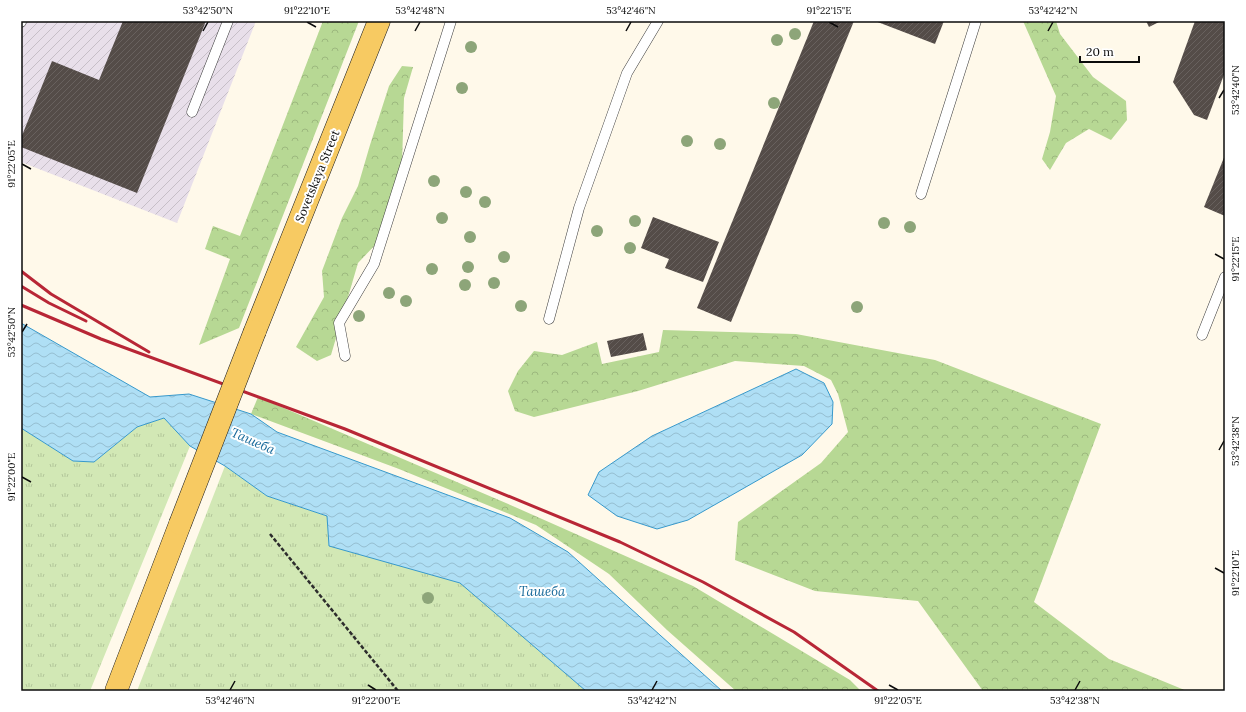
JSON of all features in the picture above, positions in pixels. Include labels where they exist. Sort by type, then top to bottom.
[{"type":"main road","name":"Sovetskaya Street","points":[[116,691],[255,331],[379,21]]},
{"type":"lane","points":[[192,112],[228,21]]},
{"type":"lane","points":[[345,356],[339,322],[374,264],[451,21]]},
{"type":"lane","points":[[549,319],[579,208],[627,73],[658,21]]},
{"type":"lane","points":[[921,194],[976,21]]},
{"type":"lane","points":[[1202,335],[1225,277]]},
{"type":"path","points":[[270,534],[398,691]]},
{"type":"shaded area","points":[[21,21],[256,21],[177,223],[21,162]]},
{"type":"green space","points":[[323,21],[359,21],[239,328],[199,345],[230,259],[205,249],[213,226],[240,236]]},
{"type":"green space","points":[[1023,21],[1056,21],[1060,34],[1093,77],[1126,101],[1127,120],[1111,140],[1089,129],[1066,143],[1050,170],[1042,159],[1050,132],[1056,96]]},
{"type":"green space","points":[[402,66],[413,67],[404,98],[402,164],[377,243],[358,263],[331,355],[317,361],[296,347],[324,297],[322,271],[342,218],[358,186],[389,86]]},
{"type":"green space","points":[[663,330],[796,334],[935,360],[1101,424],[1034,602],[1109,659],[1187,691],[983,691],[918,601],[815,591],[735,560],[738,522],[821,463],[848,432],[838,394],[831,380],[804,366],[735,361],[638,391],[534,417],[515,411],[508,391],[518,371],[534,351],[562,355],[597,342],[602,364],[659,352]]},
{"type":"green space","points":[[258,397],[515,507],[693,586],[850,680],[861,691],[736,691],[667,630],[609,574],[536,525],[399,469],[251,414]]},
{"type":"green space","points":[[164,418],[190,446],[90,691],[21,691],[21,428],[73,461],[94,462],[137,427]]},
{"type":"green space","points":[[225,466],[267,496],[327,516],[407,567],[460,582],[586,691],[137,691]]},
{"type":"water","name":"Ташеба","points":[[21,323],[150,397],[189,394],[251,414],[277,432],[510,518],[568,552],[722,691],[586,691],[460,583],[329,546],[327,516],[267,496],[225,466],[190,446],[164,418],[137,427],[94,462],[73,461],[21,428]]},
{"type":"water","points":[[796,369],[824,383],[833,402],[832,424],[802,455],[688,520],[657,529],[617,516],[588,495],[599,472],[652,436]]},
{"type":"building","points":[[123,21],[206,21],[137,193],[21,147],[21,138],[52,61],[99,80]]},
{"type":"building","points":[[814,21],[854,21],[731,322],[697,308]]},
{"type":"building","points":[[875,21],[944,21],[935,44]]},
{"type":"building","points":[[1146,21],[1161,21],[1149,27]]},
{"type":"building","points":[[1195,21],[1225,21],[1225,72],[1207,120],[1194,115],[1173,82]]},
{"type":"building","points":[[1225,155],[1225,216],[1204,207]]},
{"type":"building","points":[[653,217],[719,242],[703,282],[665,268],[669,259],[641,248]]},
{"type":"building","points":[[643,333],[647,350],[611,357],[607,341]]},
{"type":"railway","points":[[21,271],[51,294],[149,352]]},
{"type":"railway","points":[[21,286],[49,303],[86,321]]},
{"type":"railway","points":[[21,305],[101,339],[345,429],[620,542],[703,582],[794,632],[878,691]]}]
